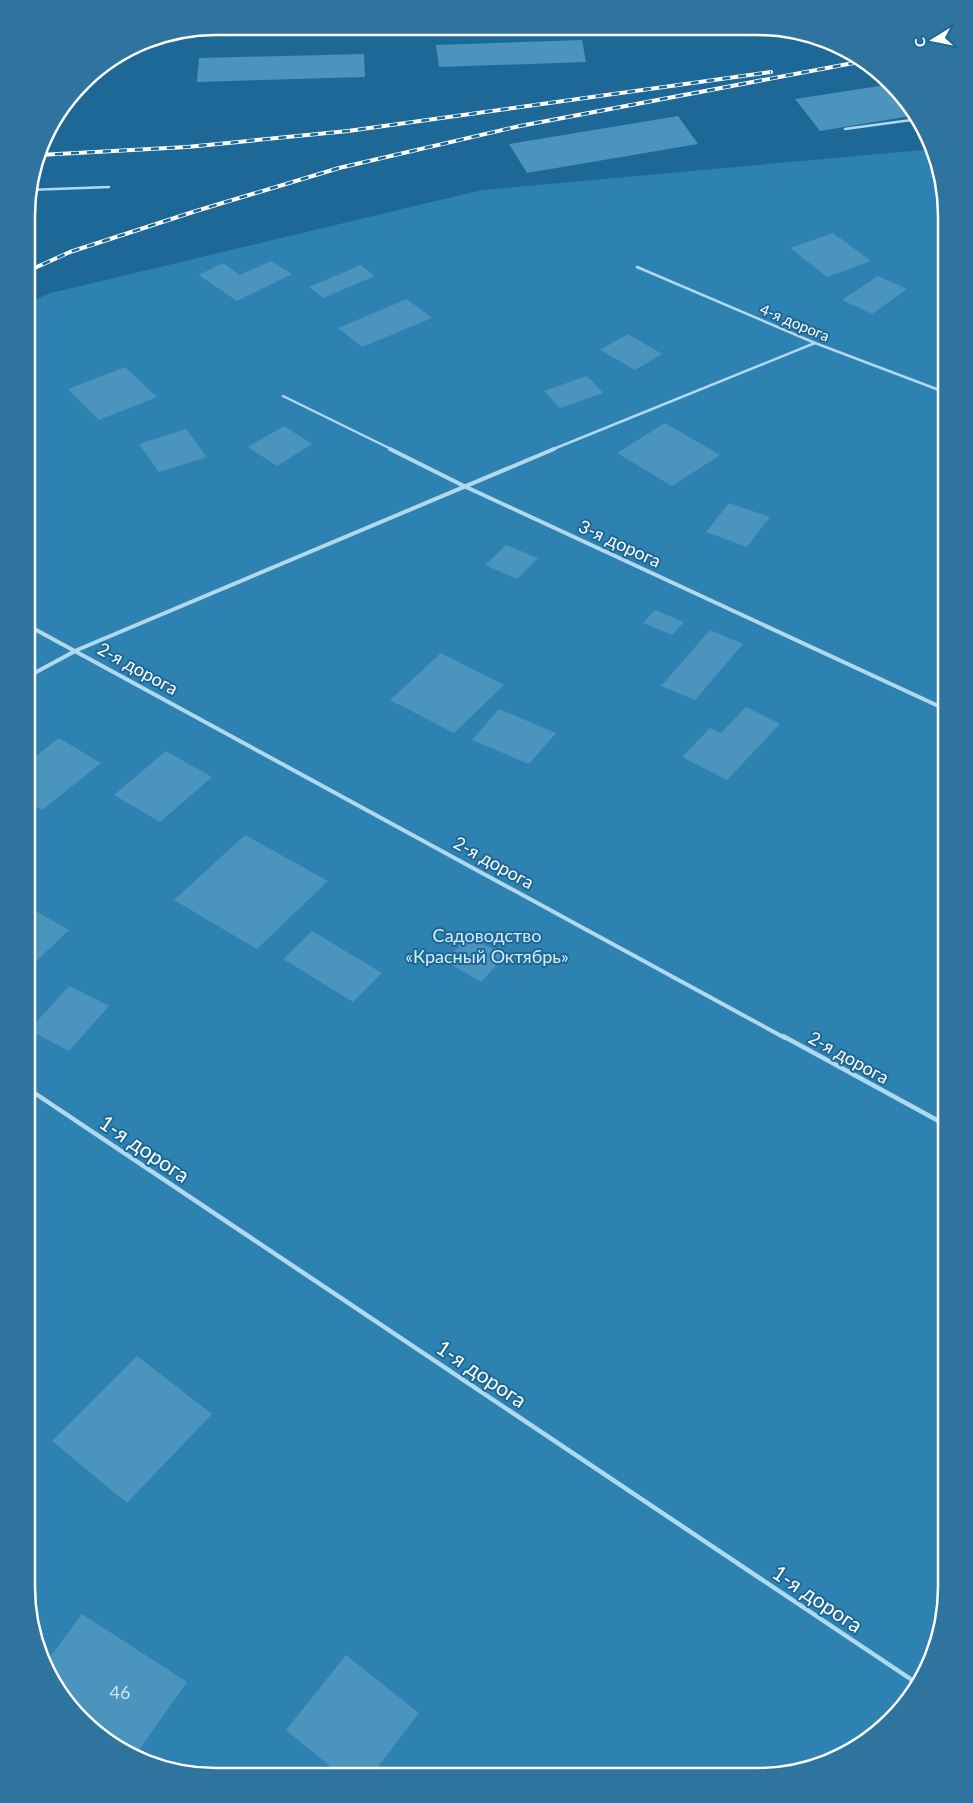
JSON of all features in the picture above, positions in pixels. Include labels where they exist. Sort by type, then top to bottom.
[{"type":"lane","points":[[846,130],[911,119]]},
{"type":"lane","points":[[37,190],[109,187]]},
{"type":"lane","name":"4-я дорога","points":[[637,268],[815,343],[938,390]]},
{"type":"lane","points":[[35,673],[77,650],[464,486],[815,343]]},
{"type":"lane","name":"3-я дорога","points":[[284,396],[464,486],[938,706]]},
{"type":"lane","name":"2-я дорога","points":[[35,628],[938,1122]]},
{"type":"lane","name":"1-я дорога","points":[[35,1093],[913,1680]]},
{"type":"green space","name":"Садоводство «Красный Октябрь»","points":[[925,150],[935,180],[938,204],[938,1599],[935,1623],[924,1657],[914,1678],[901,1697],[885,1715],[858,1738],[827,1754],[793,1765],[769,1768],[204,1768],[180,1765],[146,1754],[125,1744],[88,1715],[59,1678],[49,1657],[38,1623],[35,1599],[35,300],[47,294],[482,190]]},
{"type":"building","points":[[582,40],[586,62],[439,67],[436,45]]},
{"type":"building","points":[[364,54],[365,77],[197,82],[199,58]]},
{"type":"building","points":[[882,86],[909,116],[820,131],[795,99]]},
{"type":"building","points":[[678,116],[698,144],[527,173],[509,144]]},
{"type":"building","points":[[833,233],[871,261],[827,277],[790,248]]},
{"type":"building","points":[[271,261],[292,274],[237,301],[199,275],[223,263],[240,275]]},
{"type":"building","points":[[361,265],[375,276],[323,298],[309,287]]},
{"type":"building","points":[[878,276],[907,289],[872,314],[842,300]]},
{"type":"building","points":[[407,299],[432,318],[362,347],[338,328]]},
{"type":"building","points":[[628,334],[662,354],[635,370],[600,350]]},
{"type":"building","points":[[125,367],[157,397],[99,420],[68,389]]},
{"type":"building","points":[[587,376],[603,393],[560,408],[544,391]]},
{"type":"building","points":[[665,423],[720,455],[672,486],[617,453]]},
{"type":"building","points":[[284,426],[312,444],[277,466],[248,447]]},
{"type":"building","points":[[186,429],[207,457],[159,472],[139,444]]},
{"type":"building","points":[[729,503],[770,517],[747,547],[706,532]]},
{"type":"building","points":[[506,545],[538,558],[517,579],[485,565]]},
{"type":"building","points":[[655,610],[684,622],[672,635],[643,623]]},
{"type":"building","points":[[710,630],[743,644],[695,700],[661,686]]},
{"type":"building","points":[[441,653],[504,685],[454,733],[390,700]]},
{"type":"building","points":[[746,707],[780,724],[727,780],[682,757],[710,728],[721,733]]},
{"type":"building","points":[[499,709],[556,733],[529,764],[472,740]]},
{"type":"building","points":[[59,738],[101,763],[42,810],[35,806],[35,757]]},
{"type":"building","points":[[166,751],[212,777],[160,822],[114,795]]},
{"type":"building","points":[[245,835],[328,881],[257,949],[174,900]]},
{"type":"building","points":[[35,911],[69,930],[35,962]]},
{"type":"building","points":[[312,931],[382,973],[353,1002],[283,959]]},
{"type":"building","points":[[469,936],[505,956],[481,982],[445,961]]},
{"type":"building","points":[[69,986],[109,1006],[69,1051],[35,1033],[35,1023]]},
{"type":"building","points":[[137,1356],[212,1414],[127,1503],[52,1441]]},
{"type":"building","points":[[82,1614],[187,1682],[139,1750],[115,1738],[88,1715],[65,1688],[49,1658]]},
{"type":"building","points":[[346,1655],[419,1713],[377,1768],[332,1768],[286,1730]]},
{"type":"railway","points":[[35,268],[70,252],[196,211],[339,168],[520,126],[854,63]]},
{"type":"railway","points":[[46,155],[187,147],[348,131],[771,72]]}]
